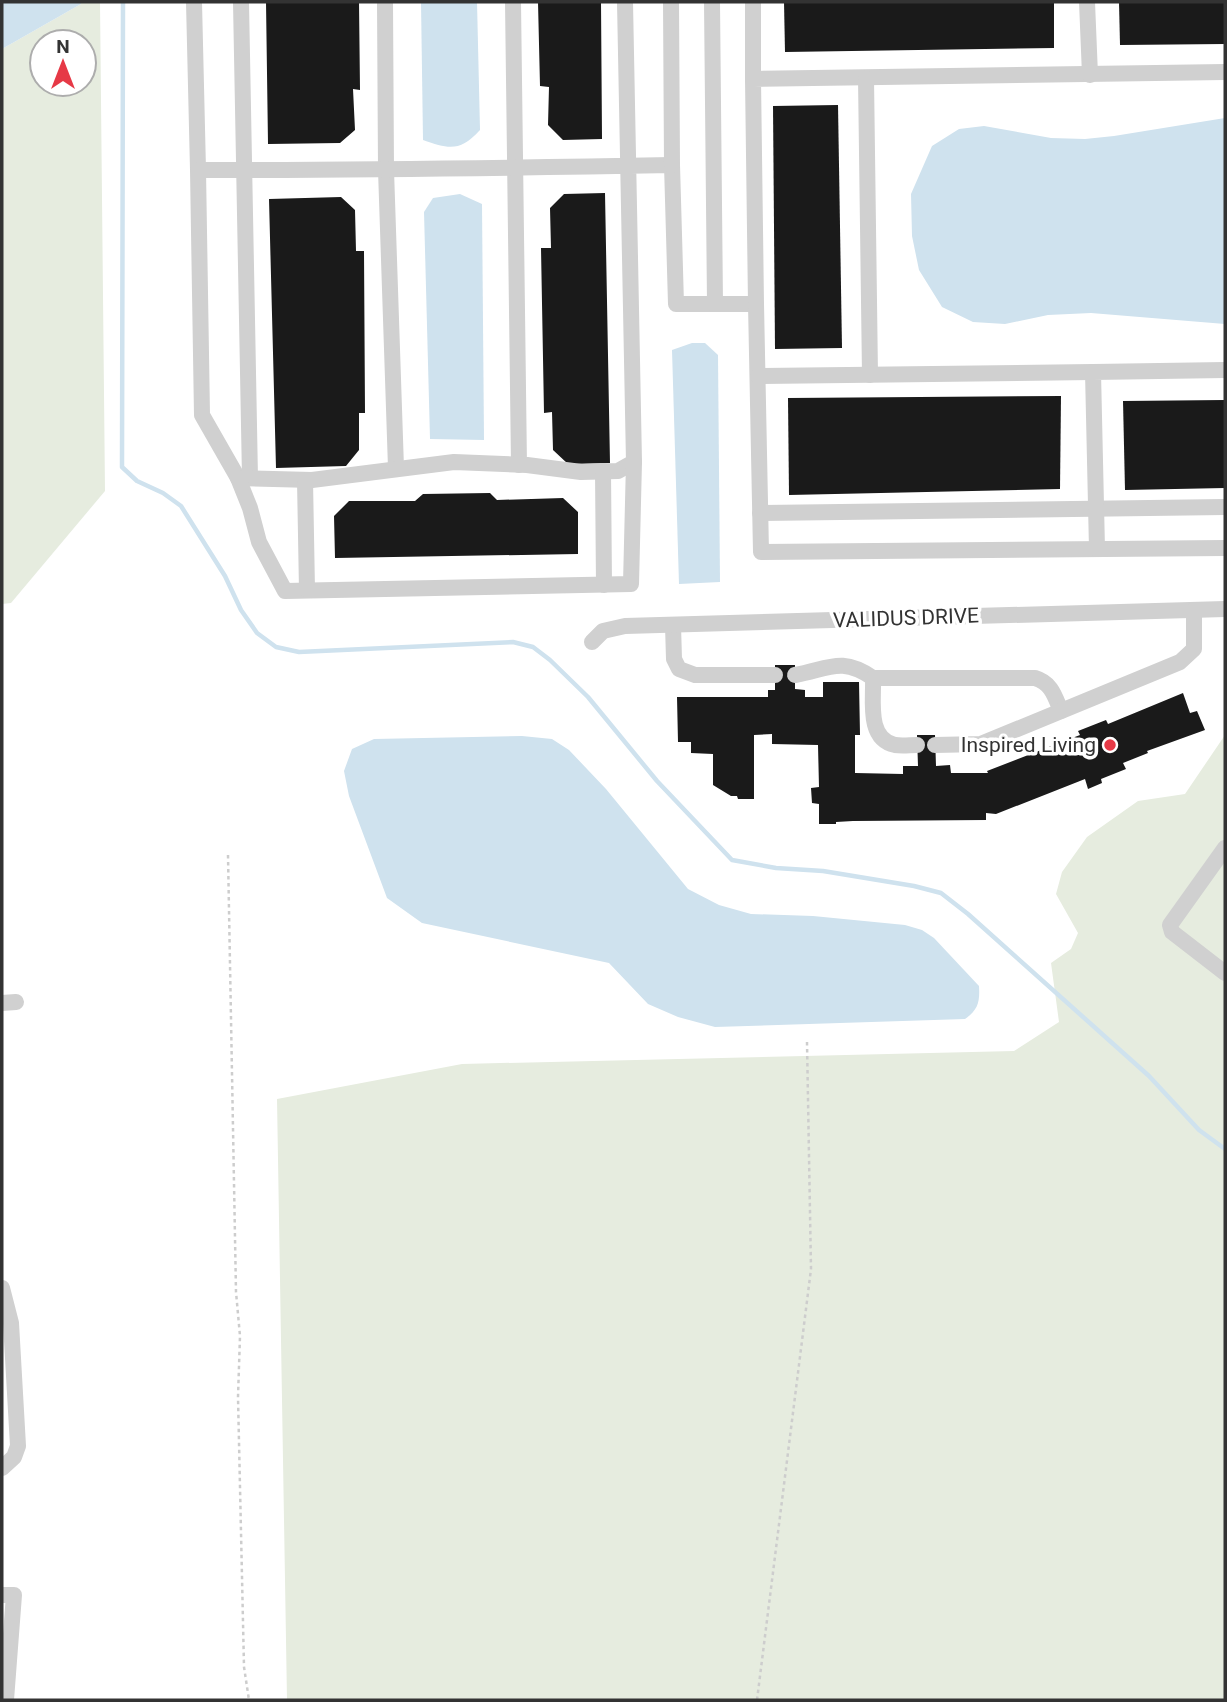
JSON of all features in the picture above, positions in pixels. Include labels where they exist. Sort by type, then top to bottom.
[{"type":"street","points":[[194,2],[202,415],[244,478]]},
{"type":"street","points":[[242,2],[244,478],[259,542],[285,591],[631,584],[634,463],[625,2]]},
{"type":"street","points":[[385,2],[386,170],[396,468]]},
{"type":"street","points":[[513,2],[519,465]]},
{"type":"street","points":[[671,2],[676,303],[756,304]]},
{"type":"street","points":[[712,2],[715,304]]},
{"type":"street","points":[[753,2],[761,552],[1225,548]]},
{"type":"street","points":[[1087,2],[1090,75]]},
{"type":"street","points":[[753,79],[1225,72]]},
{"type":"street","points":[[866,78],[870,375]]},
{"type":"street","points":[[198,170],[672,165]]},
{"type":"street","points":[[758,376],[1225,370]]},
{"type":"street","points":[[1093,372],[1097,549]]},
{"type":"street","points":[[244,478],[305,480],[454,462],[519,465],[580,472],[618,471],[634,463]]},
{"type":"street","points":[[603,471],[604,585]]},
{"type":"street","points":[[305,480],[307,590]]},
{"type":"street","points":[[761,513],[1225,507]]},
{"type":"street","name":"VALIDUS DRIVE","points":[[592,642],[603,631],[614,628],[1225,609]]},
{"type":"street","points":[[935,745],[981,744],[1187,657],[1194,649],[1194,610]]},
{"type":"street","points":[[673,625],[674,659],[679,669],[695,675],[775,675]]},
{"type":"street","points":[[795,675],[841,665],[857,667],[873,678],[1035,678],[1042,680],[1052,689],[1061,711]]},
{"type":"street","points":[[873,678],[874,724],[877,733],[894,745],[917,745]]},
{"type":"street","points":[[1225,848],[1170,925],[1172,933],[1225,973]]},
{"type":"street","points":[[2,1288],[11,1323],[9,1422],[18,1446],[14,1457],[2,1468]]},
{"type":"street","points":[[2,1595],[14,1595],[4,1669],[6,1700]]},
{"type":"path","points":[[228,855],[236,1292],[240,1336],[238,1397],[244,1667],[249,1700]]},
{"type":"path","points":[[757,1700],[811,1269],[807,1042]]},
{"type":"shaded area","points":[[81,2],[100,2],[105,491],[11,603],[2,604],[2,49],[28,34],[28,98],[98,98],[98,28],[39,28]]},
{"type":"shaded area","points":[[1225,735],[1225,1700],[287,1700],[277,1099],[462,1064],[1014,1051],[1059,1022],[1051,963],[1071,949],[1078,933],[1056,894],[1062,872],[1087,837],[1138,801],[1185,794]]},
{"type":"water","points":[[2,2],[81,2],[39,28],[28,28],[28,34],[2,49]]},
{"type":"water","points":[[421,2],[477,2],[480,130],[466,142],[454,147],[423,140]]},
{"type":"water","points":[[1225,118],[1225,324],[1091,313],[1048,315],[1005,324],[973,322],[942,307],[919,270],[912,236],[911,194],[932,146],[959,129],[984,126],[1051,138],[1085,139]]},
{"type":"water","points":[[460,194],[482,204],[484,440],[430,439],[424,212],[433,198]]},
{"type":"water","points":[[692,343],[705,343],[718,355],[720,582],[679,584],[672,350]]},
{"type":"water","points":[[522,736],[552,739],[569,750],[606,789],[688,889],[719,905],[751,914],[813,916],[905,925],[922,930],[934,938],[979,986],[975,1009],[965,1019],[715,1027],[678,1017],[648,1004],[609,963],[422,923],[387,898],[349,796],[344,771],[352,749],[374,739]]},
{"type":"building","points":[[266,2],[359,2],[360,90],[353,89],[355,130],[340,143],[268,144]]},
{"type":"building","points":[[538,2],[601,2],[602,139],[563,140],[548,125],[549,87],[540,86]]},
{"type":"building","points":[[784,2],[1054,2],[1054,48],[785,52]]},
{"type":"building","points":[[1119,2],[1225,2],[1225,44],[1120,45]]},
{"type":"building","points":[[838,105],[842,348],[775,349],[773,106]]},
{"type":"building","points":[[605,193],[610,463],[568,464],[553,450],[552,412],[544,413],[541,248],[551,248],[550,208],[564,194]]},
{"type":"building","points":[[341,197],[355,210],[356,251],[364,251],[365,413],[359,413],[359,450],[346,466],[276,468],[269,199]]},
{"type":"building","points":[[1061,396],[1060,489],[789,495],[788,398]]},
{"type":"building","points":[[1225,400],[1225,488],[1125,490],[1123,401]]},
{"type":"building","points":[[490,493],[497,500],[563,498],[578,512],[578,554],[335,558],[334,516],[349,501],[415,501],[423,494]]},
{"type":"building","name":"Inspired Living","points":[[775,665],[795,665],[795,689],[805,690],[805,697],[823,697],[823,682],[859,682],[860,735],[855,735],[855,773],[903,774],[903,766],[918,766],[917,735],[935,735],[936,766],[950,765],[951,773],[988,773],[987,771],[1080,735],[1078,731],[1106,720],[1108,724],[1183,693],[1190,713],[1197,711],[1205,730],[1147,751],[1148,753],[1123,763],[1126,769],[1101,779],[1102,783],[1088,789],[1085,779],[996,814],[986,813],[986,820],[853,821],[819,824],[819,804],[812,803],[811,788],[819,787],[818,745],[772,744],[772,734],[754,735],[754,799],[738,799],[737,796],[731,796],[713,785],[713,754],[691,753],[691,742],[678,742],[677,697],[768,697],[768,690],[775,690]]},
{"type":"waterway","points":[[123,2],[122,467],[137,481],[163,493],[181,506],[257,633],[276,647],[299,652],[513,642],[533,647],[588,697],[657,781],[732,860],[776,868],[823,871],[941,893],[1149,1076],[1199,1130],[1225,1149]]},
{"type":"place","name":"Inspired Living","points":[[1110,745]]}]
